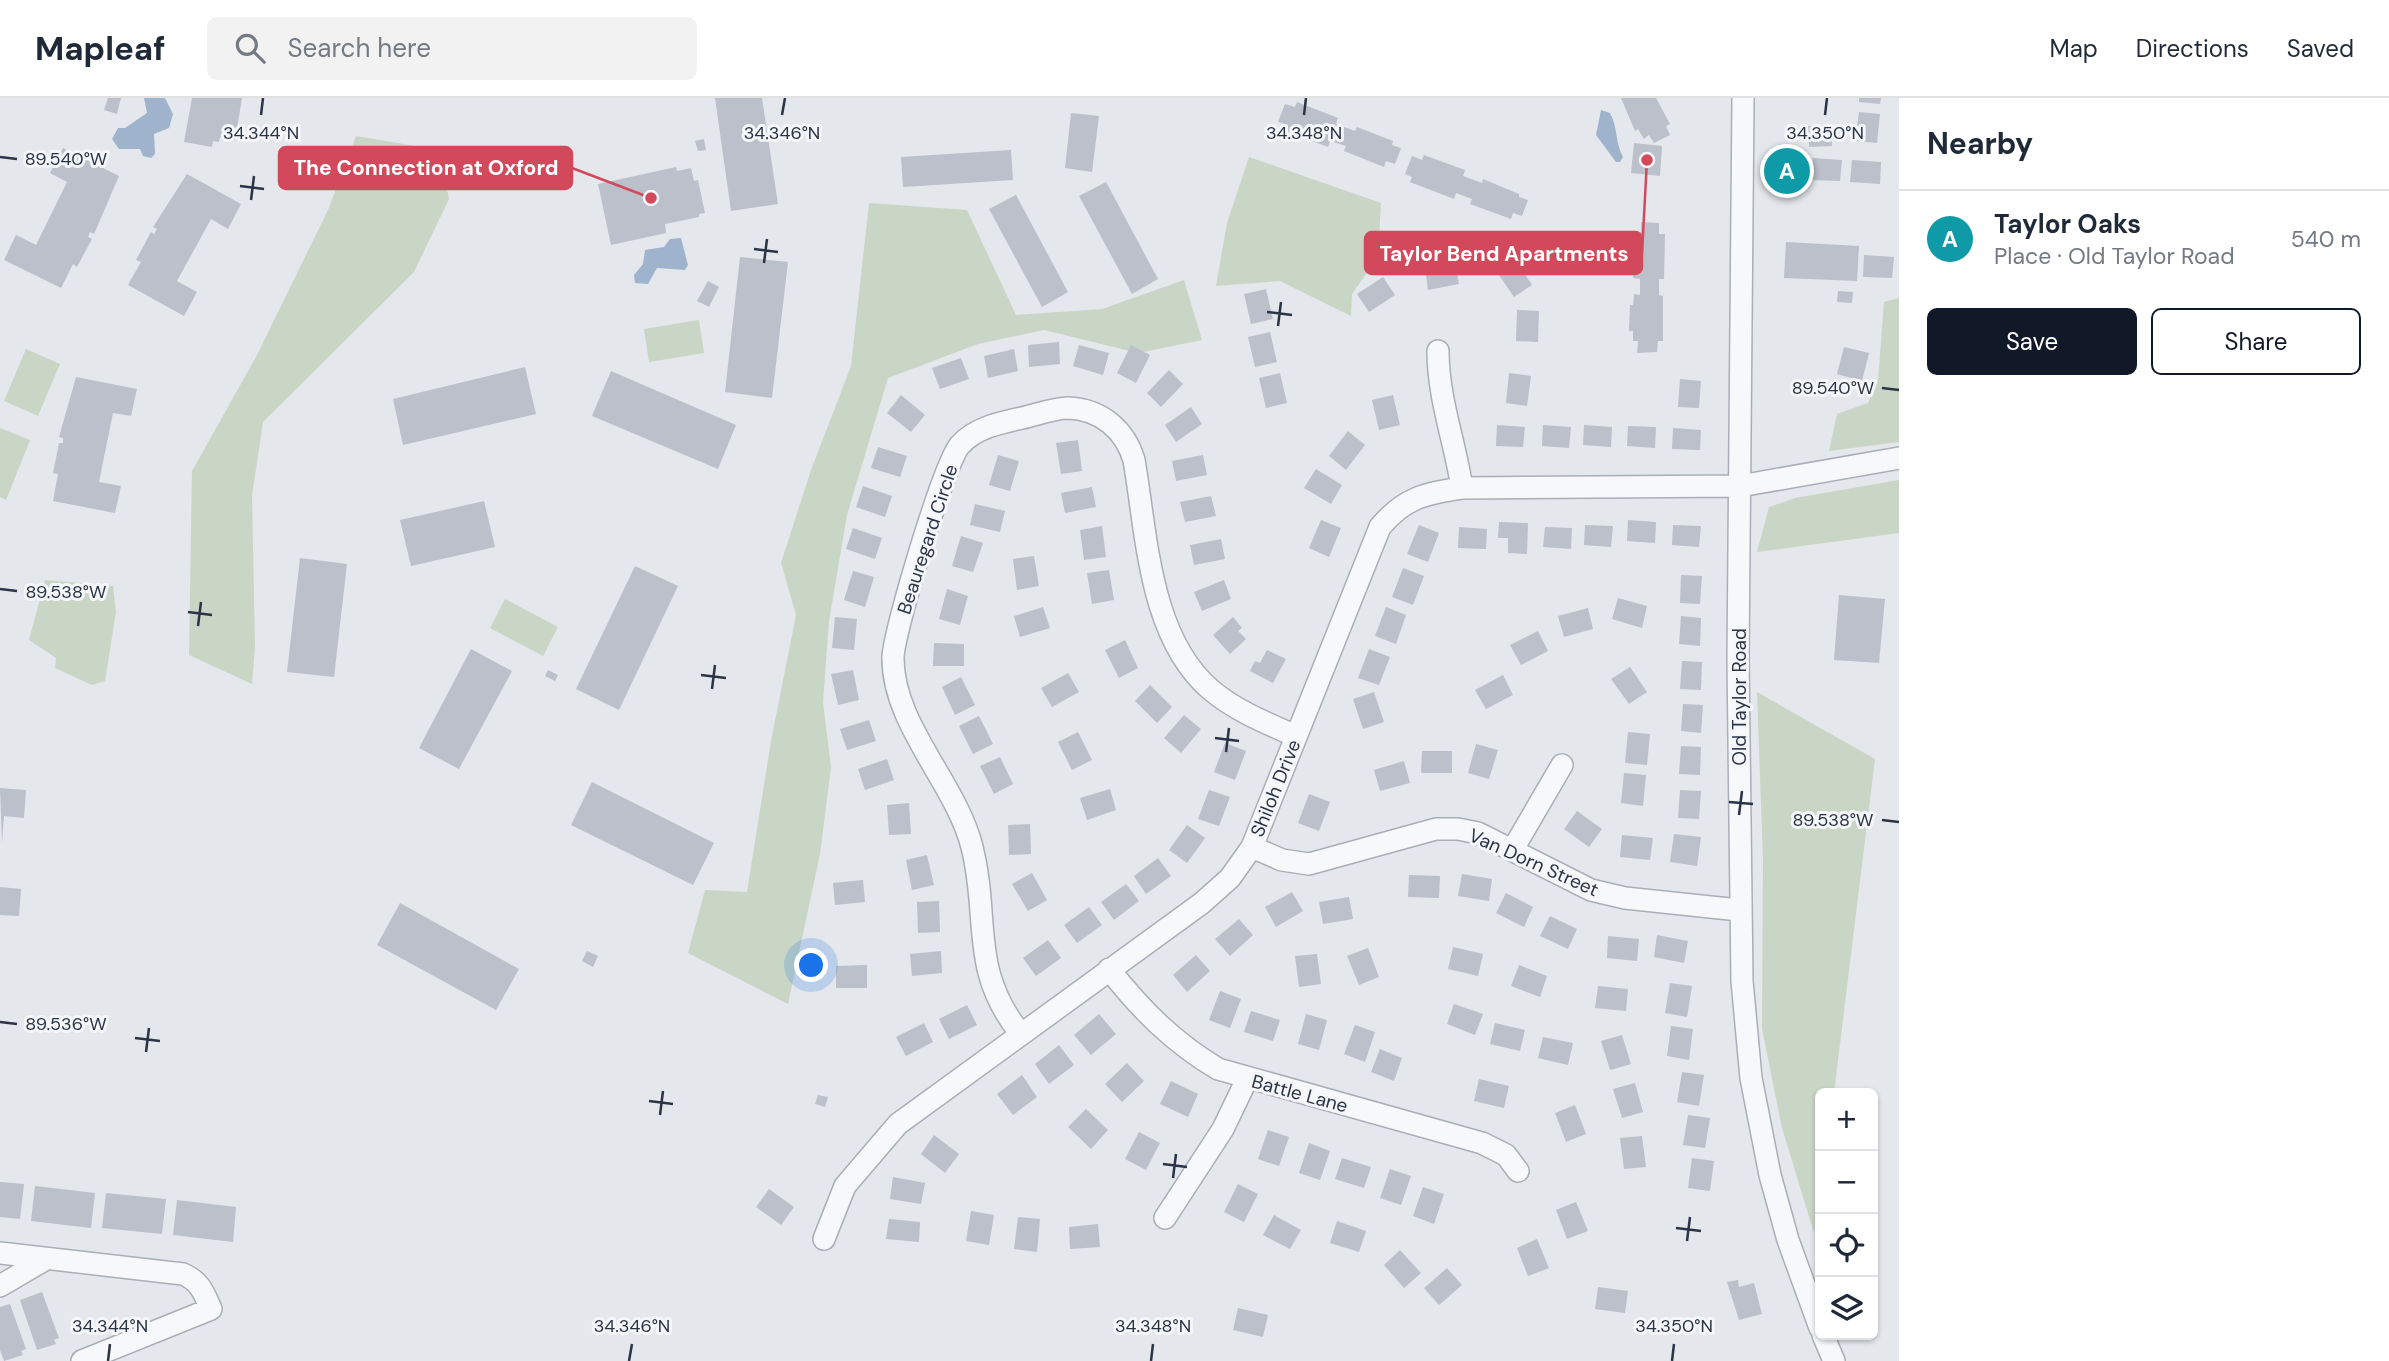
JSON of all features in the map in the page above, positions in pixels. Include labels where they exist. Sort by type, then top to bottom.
[{"type":"street","name":"Old Taylor Road","points":[[1743,98],[1739,910],[1751,1078],[1788,1240],[1815,1314]]},
{"type":"street","points":[[1438,351],[1438,381],[1457,453],[1462,488]]},
{"type":"street","name":"Beauregard Circle","points":[[1020,1033],[995,996],[987,972],[972,847],[961,817],[903,705],[894,673],[893,656],[899,628],[944,473],[958,446],[976,432],[999,424],[1068,408],[1098,415],[1114,425],[1128,440],[1134,460],[1160,609],[1178,651],[1210,689],[1251,717],[1296,736]]},
{"type":"street","name":"Shiloh Drive","points":[[824,1239],[845,1186],[898,1124],[1202,903],[1230,878],[1252,847],[1381,527],[1398,508],[1424,493],[1462,488],[1740,486],[1899,457]]},
{"type":"street","points":[[1513,849],[1562,765]]},
{"type":"street","name":"Van Dorn Street","points":[[1252,847],[1282,860],[1309,864],[1436,829],[1458,829],[1478,833],[1598,892],[1739,910]]},
{"type":"street","name":"Battle Lane","points":[[1109,969],[1150,1019],[1187,1051],[1218,1069],[1482,1143],[1506,1156],[1518,1171]]},
{"type":"street","points":[[1165,1218],[1223,1129],[1248,1079]]},
{"type":"street","points":[[0,1253],[183,1275],[194,1279],[203,1289],[211,1309],[82,1361]]},
{"type":"street","points":[[0,1286],[46,1258]]},
{"type":"street","points":[[1825,1340],[1834,1361]]},
{"type":"green space","points":[[356,136],[439,150],[449,199],[414,272],[263,422],[252,496],[255,646],[252,684],[189,655],[192,471],[256,357],[328,210]]},
{"type":"green space","points":[[1249,157],[1381,203],[1378,257],[1352,294],[1351,316],[1280,281],[1216,286],[1227,223]]},
{"type":"green space","points":[[869,203],[967,210],[1016,315],[1102,309],[1184,280],[1202,340],[1138,353],[1044,330],[978,344],[888,378],[847,515],[829,621],[823,702],[831,767],[820,854],[788,1004],[688,953],[705,890],[747,892],[771,741],[796,615],[781,563],[811,470],[851,366]]},
{"type":"green space","points":[[1899,298],[1899,442],[1829,451],[1837,414],[1868,403],[1878,381],[1884,302]]},
{"type":"green space","points":[[699,320],[704,353],[649,362],[644,329]]},
{"type":"green space","points":[[26,349],[60,364],[38,416],[4,401]]},
{"type":"green space","points":[[0,428],[30,440],[6,500],[0,497]]},
{"type":"green space","points":[[1899,480],[1899,533],[1757,552],[1769,507],[1795,498]]},
{"type":"green space","points":[[45,580],[113,586],[116,612],[105,681],[92,685],[55,668],[56,658],[29,640]]},
{"type":"green space","points":[[505,599],[558,627],[543,656],[490,628]]},
{"type":"green space","points":[[1757,692],[1875,759],[1835,1088],[1815,1088],[1814,1233],[1782,1128],[1762,1029],[1763,859]]},
{"type":"water","points":[[144,98],[165,98],[173,114],[169,128],[154,134],[155,154],[151,158],[143,156],[140,149],[119,149],[112,139],[118,128],[125,128],[147,113]]},
{"type":"water","points":[[1601,110],[1610,113],[1613,119],[1623,157],[1620,162],[1616,162],[1596,135]]},
{"type":"water","points":[[681,238],[688,265],[685,270],[657,268],[648,284],[635,283],[634,275],[643,264],[645,250],[664,247],[670,239]]},
{"type":"building","points":[[108,98],[121,98],[117,114],[104,110]]},
{"type":"building","points":[[192,98],[242,98],[235,140],[220,137],[219,142],[213,141],[212,147],[184,142]]},
{"type":"building","points":[[715,98],[762,98],[778,204],[731,211]]},
{"type":"building","points":[[1621,98],[1656,98],[1670,124],[1666,126],[1670,135],[1654,143],[1649,135],[1644,139],[1638,129],[1635,131]]},
{"type":"building","points":[[1859,98],[1881,98],[1880,104],[1859,102]]},
{"type":"building","points":[[1297,102],[1338,118],[1336,124],[1355,131],[1357,127],[1393,141],[1392,145],[1401,148],[1395,164],[1386,161],[1384,167],[1344,151],[1346,146],[1330,141],[1328,147],[1283,130],[1285,124],[1278,122],[1285,104],[1295,107]]},
{"type":"building","points":[[1859,112],[1880,114],[1877,143],[1855,141]]},
{"type":"building","points":[[1071,113],[1099,116],[1092,172],[1065,168]]},
{"type":"building","points":[[1831,125],[1832,146],[1809,147],[1808,126]]},
{"type":"building","points":[[704,139],[706,150],[698,151],[695,141]]},
{"type":"building","points":[[1634,143],[1662,146],[1660,176],[1631,173]]},
{"type":"building","points":[[63,148],[119,176],[94,234],[90,232],[88,237],[92,239],[77,267],[73,264],[61,288],[4,260],[16,235],[36,245],[67,182],[50,173]]},
{"type":"building","points":[[1011,150],[1013,180],[903,187],[901,157]]},
{"type":"building","points":[[1424,155],[1465,170],[1463,176],[1482,183],[1483,179],[1519,194],[1519,197],[1528,200],[1522,216],[1513,213],[1511,219],[1470,204],[1472,199],[1456,193],[1454,199],[1410,182],[1412,177],[1405,174],[1412,156],[1422,160]]},
{"type":"building","points":[[1813,158],[1842,160],[1840,181],[1811,180]]},
{"type":"building","points":[[1773,159],[1802,161],[1801,182],[1771,181]]},
{"type":"building","points":[[1852,160],[1881,162],[1880,184],[1850,182]]},
{"type":"building","points":[[676,167],[677,171],[691,168],[694,181],[698,180],[705,213],[699,214],[699,217],[665,224],[666,233],[611,245],[598,184]]},
{"type":"building","points":[[187,174],[241,204],[228,229],[211,219],[177,281],[197,292],[184,316],[128,285],[141,262],[136,260],[151,232],[154,234],[157,229],[153,227]]},
{"type":"building","points":[[1106,182],[1158,279],[1132,294],[1079,196]]},
{"type":"building","points":[[1016,195],[1068,292],[1042,307],[989,209]]},
{"type":"building","points":[[1641,222],[1659,223],[1659,234],[1665,234],[1664,279],[1659,279],[1659,295],[1663,296],[1663,341],[1658,341],[1657,352],[1637,353],[1638,341],[1633,341],[1633,331],[1629,331],[1630,305],[1633,305],[1634,294],[1640,295],[1640,279],[1633,278],[1634,268],[1630,267],[1631,242],[1634,242],[1634,232],[1641,232]]},
{"type":"building","points":[[1786,242],[1859,246],[1857,281],[1784,278]]},
{"type":"building","points":[[1864,255],[1894,257],[1892,278],[1863,277]]},
{"type":"building","points":[[740,257],[788,262],[772,398],[725,392]]},
{"type":"building","points":[[1515,259],[1532,285],[1514,297],[1497,272]]},
{"type":"building","points":[[1455,263],[1459,284],[1428,290],[1425,268]]},
{"type":"building","points":[[1383,277],[1395,295],[1369,312],[1357,294]]},
{"type":"building","points":[[708,281],[719,287],[709,307],[697,301]]},
{"type":"building","points":[[1266,289],[1273,319],[1251,324],[1244,294]]},
{"type":"building","points":[[1838,291],[1853,292],[1852,303],[1837,302]]},
{"type":"building","points":[[1517,310],[1539,311],[1538,342],[1516,341]]},
{"type":"building","points":[[1270,332],[1277,362],[1255,367],[1248,337]]},
{"type":"building","points":[[1059,342],[1060,364],[1029,367],[1028,345]]},
{"type":"building","points":[[1079,345],[1109,353],[1103,375],[1073,366]]},
{"type":"building","points":[[1131,345],[1150,355],[1136,383],[1117,373]]},
{"type":"building","points":[[1844,347],[1869,353],[1862,381],[1837,374]]},
{"type":"building","points":[[1014,349],[1018,371],[988,378],[984,356]]},
{"type":"building","points":[[961,358],[969,379],[940,389],[932,368]]},
{"type":"building","points":[[525,367],[536,414],[403,445],[393,399]]},
{"type":"building","points":[[1169,370],[1183,384],[1161,407],[1147,393]]},
{"type":"building","points":[[611,371],[736,425],[718,469],[592,416]]},
{"type":"building","points":[[1280,373],[1287,403],[1266,408],[1259,378]]},
{"type":"building","points":[[1509,373],[1531,376],[1527,406],[1506,403]]},
{"type":"building","points":[[76,377],[137,389],[131,416],[113,413],[99,482],[121,486],[115,513],[53,501],[58,474],[53,473],[59,443],[63,443],[63,438],[59,437]]},
{"type":"building","points":[[1680,379],[1701,381],[1699,408],[1678,407]]},
{"type":"building","points":[[901,395],[925,415],[911,432],[887,413]]},
{"type":"building","points":[[1393,395],[1400,425],[1379,430],[1372,400]]},
{"type":"building","points":[[1191,407],[1202,424],[1176,442],[1165,425]]},
{"type":"building","points":[[1497,425],[1525,427],[1523,447],[1496,446]]},
{"type":"building","points":[[1543,425],[1571,427],[1569,448],[1542,446]]},
{"type":"building","points":[[1584,425],[1612,427],[1611,447],[1583,445]]},
{"type":"building","points":[[1628,426],[1656,427],[1655,448],[1627,446]]},
{"type":"building","points":[[1673,428],[1701,430],[1700,450],[1672,449]]},
{"type":"building","points":[[1348,431],[1365,445],[1346,470],[1329,456]]},
{"type":"building","points":[[1078,440],[1082,471],[1061,474],[1056,443]]},
{"type":"building","points":[[878,447],[907,456],[900,477],[871,468]]},
{"type":"building","points":[[998,455],[1019,461],[1010,491],[989,485]]},
{"type":"building","points":[[1203,455],[1207,475],[1176,481],[1172,461]]},
{"type":"building","points":[[1316,469],[1342,485],[1331,504],[1304,488]]},
{"type":"building","points":[[863,486],[892,496],[885,517],[856,507]]},
{"type":"building","points":[[1092,487],[1096,507],[1065,513],[1061,493]]},
{"type":"building","points":[[1211,496],[1216,516],[1185,522],[1180,502]]},
{"type":"building","points":[[484,501],[495,547],[411,566],[400,520]]},
{"type":"building","points":[[975,504],[1005,511],[1000,532],[970,525]]},
{"type":"building","points":[[1321,520],[1341,528],[1329,557],[1309,548]]},
{"type":"building","points":[[1628,520],[1656,522],[1655,543],[1627,541]]},
{"type":"building","points":[[1499,522],[1528,523],[1527,554],[1508,553],[1508,538],[1498,538]]},
{"type":"building","points":[[1419,525],[1439,533],[1428,562],[1407,554]]},
{"type":"building","points":[[1585,525],[1613,526],[1611,547],[1584,545]]},
{"type":"building","points":[[1673,525],[1701,526],[1699,547],[1672,545]]},
{"type":"building","points":[[1102,526],[1106,557],[1084,560],[1080,530]]},
{"type":"building","points":[[1459,527],[1487,529],[1486,549],[1458,548]]},
{"type":"building","points":[[1545,527],[1572,528],[1571,549],[1543,547]]},
{"type":"building","points":[[853,528],[882,538],[875,559],[846,549]]},
{"type":"building","points":[[961,536],[983,543],[973,572],[952,566]]},
{"type":"building","points":[[1221,539],[1225,559],[1194,565],[1190,545]]},
{"type":"building","points":[[1034,556],[1039,586],[1017,590],[1013,559]]},
{"type":"building","points":[[300,558],[347,564],[334,677],[287,672]]},
{"type":"building","points":[[635,566],[678,586],[619,710],[576,689]]},
{"type":"building","points":[[1403,568],[1424,576],[1413,605],[1392,597]]},
{"type":"building","points":[[1109,570],[1114,600],[1092,604],[1087,573]]},
{"type":"building","points":[[853,571],[874,577],[865,607],[844,600]]},
{"type":"building","points":[[1681,575],[1702,576],[1700,604],[1680,603]]},
{"type":"building","points":[[1224,580],[1231,599],[1202,611],[1194,592]]},
{"type":"building","points":[[947,589],[968,596],[960,625],[939,619]]},
{"type":"building","points":[[1839,595],[1885,599],[1879,663],[1834,660]]},
{"type":"building","points":[[1618,598],[1647,606],[1642,628],[1612,619]]},
{"type":"building","points":[[1043,607],[1050,628],[1020,637],[1014,616]]},
{"type":"building","points":[[1386,607],[1406,615],[1396,644],[1375,636]]},
{"type":"building","points":[[1588,608],[1593,629],[1564,637],[1558,616]]},
{"type":"building","points":[[1681,616],[1701,618],[1700,646],[1679,644]]},
{"type":"building","points":[[835,617],[857,619],[854,650],[832,648]]},
{"type":"building","points":[[1233,617],[1242,628],[1238,631],[1246,639],[1230,654],[1213,635]]},
{"type":"building","points":[[1538,631],[1548,651],[1521,665],[1510,645]]},
{"type":"building","points":[[1125,640],[1138,668],[1119,678],[1105,650]]},
{"type":"building","points":[[934,643],[964,644],[964,666],[933,666]]},
{"type":"building","points":[[471,649],[512,671],[459,769],[419,748]]},
{"type":"building","points":[[1369,649],[1390,657],[1379,685],[1358,678]]},
{"type":"building","points":[[1267,650],[1286,659],[1273,683],[1250,671],[1255,661],[1260,663]]},
{"type":"building","points":[[1682,661],[1702,662],[1701,690],[1680,689]]},
{"type":"building","points":[[1630,667],[1647,692],[1629,704],[1611,679]]},
{"type":"building","points":[[548,670],[558,675],[555,681],[545,676]]},
{"type":"building","points":[[853,670],[859,700],[838,705],[831,674]]},
{"type":"building","points":[[1068,673],[1079,692],[1052,707],[1041,688]]},
{"type":"building","points":[[1503,675],[1513,695],[1486,709],[1475,690]]},
{"type":"building","points":[[961,677],[975,705],[955,715],[942,687]]},
{"type":"building","points":[[1150,685],[1172,707],[1157,723],[1135,701]]},
{"type":"building","points":[[1374,692],[1384,722],[1363,729],[1353,699]]},
{"type":"building","points":[[1683,704],[1703,705],[1701,733],[1681,731]]},
{"type":"building","points":[[1184,715],[1201,729],[1181,753],[1164,738]]},
{"type":"building","points":[[979,716],[993,744],[973,754],[959,726]]},
{"type":"building","points":[[869,720],[876,741],[847,750],[840,729]]},
{"type":"building","points":[[1078,732],[1092,760],[1072,770],[1058,742]]},
{"type":"building","points":[[1628,732],[1650,734],[1647,765],[1625,763]]},
{"type":"building","points":[[1225,743],[1246,751],[1235,780],[1214,772]]},
{"type":"building","points":[[1476,744],[1498,750],[1489,779],[1468,773]]},
{"type":"building","points":[[1681,746],[1701,747],[1700,775],[1679,774]]},
{"type":"building","points":[[1422,751],[1452,751],[1452,773],[1421,773]]},
{"type":"building","points":[[1000,757],[1013,784],[994,794],[980,766]]},
{"type":"building","points":[[887,759],[894,780],[865,790],[858,769]]},
{"type":"building","points":[[1404,761],[1410,783],[1380,791],[1374,770]]},
{"type":"building","points":[[1624,773],[1646,775],[1643,806],[1621,803]]},
{"type":"building","points":[[592,782],[714,843],[693,885],[571,825]]},
{"type":"building","points":[[0,788],[26,790],[24,818],[4,816],[2,843]]},
{"type":"building","points":[[1110,789],[1116,810],[1087,820],[1080,798]]},
{"type":"building","points":[[1209,790],[1230,797],[1219,826],[1198,819]]},
{"type":"building","points":[[1680,790],[1701,791],[1699,819],[1678,818]]},
{"type":"building","points":[[1309,794],[1330,802],[1319,831],[1298,823]]},
{"type":"building","points":[[909,803],[911,834],[889,835],[887,805]]},
{"type":"building","points":[[1577,811],[1602,829],[1589,847],[1564,829]]},
{"type":"building","points":[[1030,824],[1031,854],[1009,855],[1008,825]]},
{"type":"building","points":[[1187,825],[1205,838],[1187,863],[1169,850]]},
{"type":"building","points":[[1674,834],[1701,837],[1697,866],[1670,862]]},
{"type":"building","points":[[1622,835],[1653,838],[1650,860],[1620,857]]},
{"type":"building","points":[[927,855],[934,885],[912,890],[906,860]]},
{"type":"building","points":[[1158,858],[1171,876],[1146,894],[1134,876]]},
{"type":"building","points":[[1032,873],[1047,900],[1028,911],[1012,884]]},
{"type":"building","points":[[1462,874],[1492,879],[1489,901],[1458,896]]},
{"type":"building","points":[[1409,875],[1440,876],[1439,898],[1408,897]]},
{"type":"building","points":[[863,880],[865,902],[835,905],[833,883]]},
{"type":"building","points":[[1126,884],[1139,901],[1114,920],[1101,902]]},
{"type":"building","points":[[0,887],[21,889],[19,916],[0,915]]},
{"type":"building","points":[[1292,892],[1303,911],[1276,927],[1265,907]]},
{"type":"building","points":[[1506,893],[1533,907],[1524,927],[1496,913]]},
{"type":"building","points":[[1349,897],[1353,919],[1323,924],[1319,902]]},
{"type":"building","points":[[939,901],[940,932],[918,933],[917,902]]},
{"type":"building","points":[[400,903],[519,969],[496,1010],[377,945]]},
{"type":"building","points":[[1089,907],[1102,925],[1077,943],[1064,925]]},
{"type":"building","points":[[1550,916],[1577,929],[1568,949],[1540,936]]},
{"type":"building","points":[[1239,919],[1253,935],[1230,956],[1215,939]]},
{"type":"building","points":[[1657,935],[1688,941],[1684,963],[1654,957]]},
{"type":"building","points":[[1608,936],[1639,939],[1637,961],[1607,958]]},
{"type":"building","points":[[1048,940],[1061,958],[1036,976],[1023,958]]},
{"type":"building","points":[[1453,947],[1483,954],[1478,976],[1448,969]]},
{"type":"building","points":[[1368,948],[1379,977],[1359,985],[1347,956]]},
{"type":"building","points":[[587,951],[598,956],[593,967],[582,961]]},
{"type":"building","points":[[941,951],[942,973],[912,976],[910,954]]},
{"type":"building","points":[[1317,954],[1321,984],[1299,987],[1295,956]]},
{"type":"building","points":[[1196,955],[1210,971],[1187,992],[1173,975]]},
{"type":"building","points":[[867,965],[867,988],[836,988],[836,966]]},
{"type":"building","points":[[1519,965],[1547,976],[1540,997],[1511,986]]},
{"type":"building","points":[[1670,983],[1692,986],[1687,1017],[1665,1013]]},
{"type":"building","points":[[1598,986],[1628,989],[1626,1011],[1595,1008]]},
{"type":"building","points":[[1220,991],[1241,999],[1230,1028],[1209,1020]]},
{"type":"building","points":[[1454,1004],[1483,1014],[1475,1035],[1447,1024]]},
{"type":"building","points":[[967,1005],[977,1025],[949,1039],[939,1019]]},
{"type":"building","points":[[1251,1011],[1280,1020],[1273,1041],[1244,1032]]},
{"type":"building","points":[[1099,1014],[1116,1034],[1091,1055],[1074,1035]]},
{"type":"building","points":[[1306,1014],[1327,1020],[1319,1050],[1298,1044]]},
{"type":"building","points":[[924,1023],[933,1042],[906,1056],[896,1037]]},
{"type":"building","points":[[1495,1023],[1525,1030],[1520,1051],[1490,1044]]},
{"type":"building","points":[[1355,1025],[1375,1032],[1365,1062],[1344,1054]]},
{"type":"building","points":[[1671,1026],[1693,1029],[1689,1060],[1667,1056]]},
{"type":"building","points":[[1622,1035],[1631,1064],[1610,1070],[1601,1041]]},
{"type":"building","points":[[1543,1037],[1573,1043],[1568,1065],[1538,1058]]},
{"type":"building","points":[[1059,1045],[1074,1065],[1049,1084],[1035,1064]]},
{"type":"building","points":[[1380,1049],[1402,1058],[1394,1081],[1371,1072]]},
{"type":"building","points":[[1127,1063],[1144,1081],[1122,1102],[1105,1084]]},
{"type":"building","points":[[1682,1072],[1704,1075],[1699,1106],[1677,1102]]},
{"type":"building","points":[[1022,1075],[1037,1097],[1013,1115],[997,1094]]},
{"type":"building","points":[[1479,1079],[1509,1086],[1504,1108],[1474,1101]]},
{"type":"building","points":[[1171,1081],[1198,1094],[1188,1117],[1160,1104]]},
{"type":"building","points":[[1635,1083],[1643,1112],[1622,1118],[1613,1089]]},
{"type":"building","points":[[818,1095],[828,1097],[825,1107],[815,1104]]},
{"type":"building","points":[[1575,1105],[1586,1134],[1566,1142],[1555,1113]]},
{"type":"building","points":[[1086,1109],[1108,1130],[1091,1149],[1068,1127]]},
{"type":"building","points":[[1688,1115],[1710,1118],[1705,1148],[1683,1145]]},
{"type":"building","points":[[1268,1130],[1289,1137],[1279,1166],[1258,1159]]},
{"type":"building","points":[[1139,1132],[1160,1143],[1146,1170],[1125,1159]]},
{"type":"building","points":[[934,1135],[959,1154],[945,1173],[921,1154]]},
{"type":"building","points":[[1642,1136],[1646,1167],[1624,1169],[1620,1138]]},
{"type":"building","points":[[1309,1143],[1330,1151],[1320,1180],[1299,1173]]},
{"type":"building","points":[[1342,1158],[1371,1167],[1364,1188],[1335,1179]]},
{"type":"building","points":[[1692,1158],[1714,1161],[1710,1191],[1688,1188]]},
{"type":"building","points":[[1390,1169],[1411,1176],[1401,1205],[1380,1198]]},
{"type":"building","points":[[893,1177],[925,1183],[921,1204],[890,1199]]},
{"type":"building","points":[[0,1182],[24,1184],[20,1219],[0,1217]]},
{"type":"building","points":[[1238,1184],[1258,1194],[1244,1222],[1224,1212]]},
{"type":"building","points":[[35,1186],[95,1193],[91,1228],[31,1221]]},
{"type":"building","points":[[1423,1187],[1444,1194],[1434,1224],[1413,1216]]},
{"type":"building","points":[[769,1189],[794,1207],[781,1225],[756,1207]]},
{"type":"building","points":[[106,1193],[166,1199],[162,1234],[102,1228]]},
{"type":"building","points":[[177,1200],[236,1207],[233,1242],[173,1235]]},
{"type":"building","points":[[1576,1202],[1588,1231],[1567,1239],[1556,1210]]},
{"type":"building","points":[[971,1211],[994,1215],[989,1245],[966,1241]]},
{"type":"building","points":[[1274,1215],[1301,1230],[1290,1249],[1263,1235]]},
{"type":"building","points":[[1018,1217],[1040,1219],[1037,1252],[1014,1249]]},
{"type":"building","points":[[889,1219],[920,1222],[919,1242],[886,1239]]},
{"type":"building","points":[[1337,1221],[1366,1231],[1359,1252],[1330,1243]]},
{"type":"building","points":[[1098,1224],[1100,1247],[1070,1249],[1069,1227]]},
{"type":"building","points":[[1537,1239],[1549,1268],[1528,1276],[1517,1248]]},
{"type":"building","points":[[1400,1250],[1421,1273],[1404,1288],[1384,1265]]},
{"type":"building","points":[[1447,1268],[1462,1285],[1439,1305],[1424,1288]]},
{"type":"building","points":[[1738,1280],[1739,1287],[1754,1283],[1762,1314],[1739,1320],[1727,1282]]},
{"type":"building","points":[[1598,1287],[1628,1291],[1625,1313],[1595,1309]]},
{"type":"building","points":[[42,1292],[59,1338],[54,1340],[56,1344],[37,1350],[20,1300]]},
{"type":"building","points":[[10,1304],[26,1349],[21,1351],[23,1355],[4,1361],[0,1350],[0,1307]]},
{"type":"building","points":[[1238,1308],[1268,1315],[1263,1337],[1233,1330]]},
{"type":"place","name":"Taylor Bend Apartments","points":[[1647,160]]},
{"type":"place","name":"Taylor Oaks","points":[[1787,171]]},
{"type":"place","name":"The Connection at Oxford","points":[[651,198]]}]
